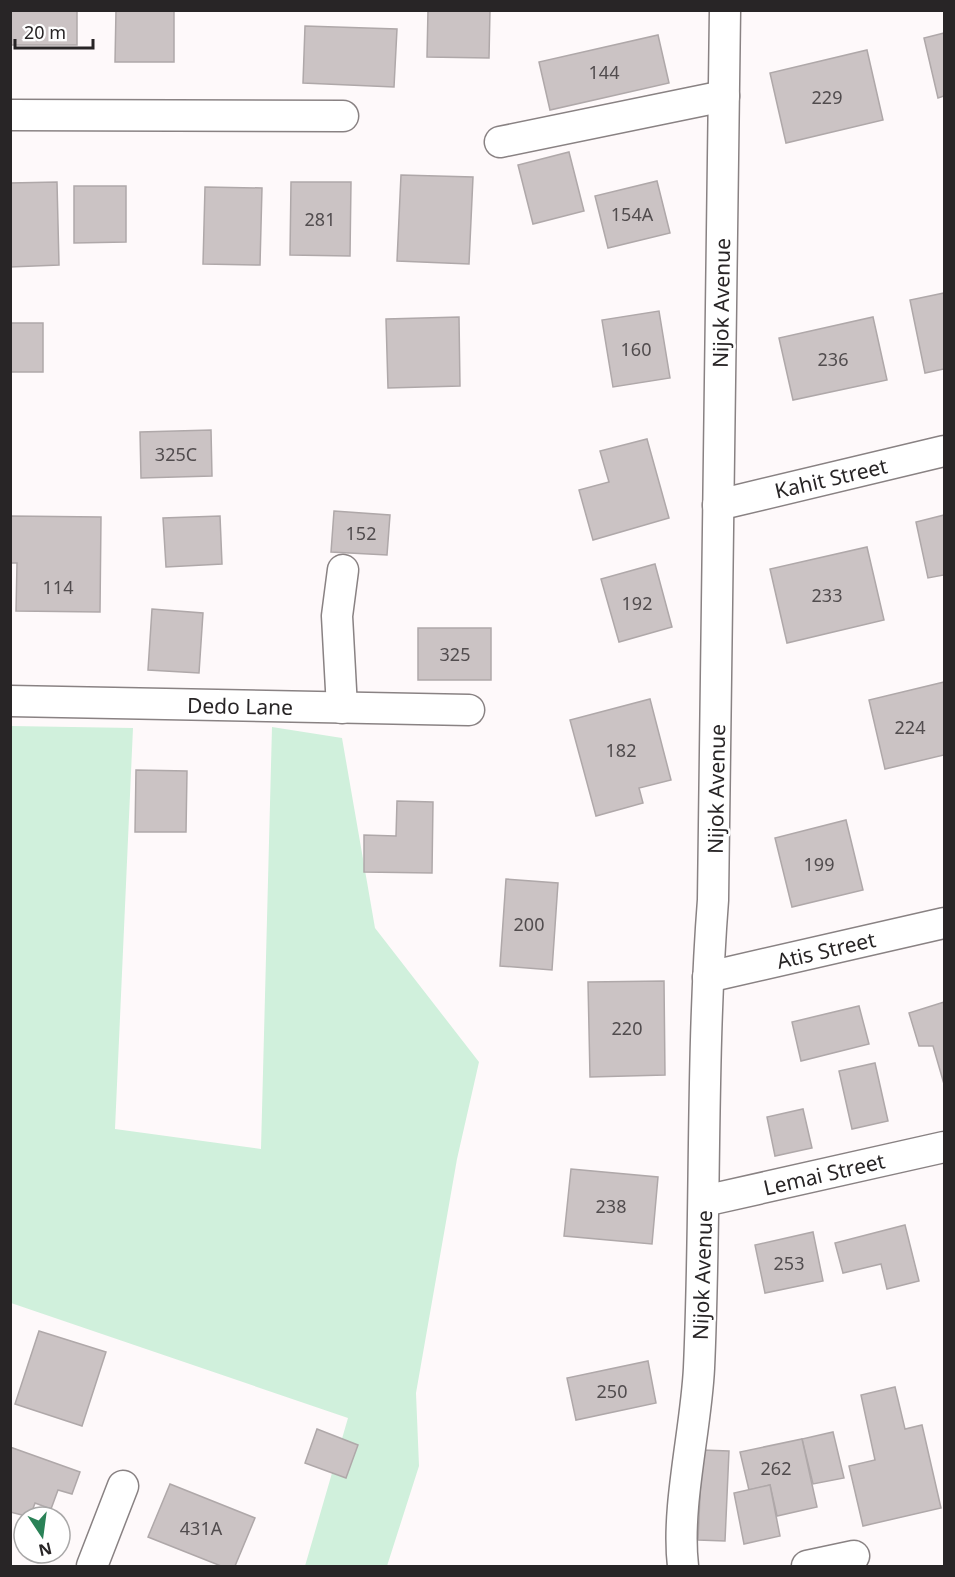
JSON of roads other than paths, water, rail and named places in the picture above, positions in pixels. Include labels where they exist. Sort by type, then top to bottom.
[{"type":"street","name":"Nijok Avenue","points":[[683,1566],[684,1507],[699,1368],[708,977],[713,900],[717,753],[725,10]]},
{"type":"street","points":[[500,142],[724,96]]},
{"type":"street","points":[[10,115],[343,116]]},
{"type":"street","name":"Kahit Street","points":[[718,505],[945,451]]},
{"type":"street","points":[[342,708],[337,616],[343,570]]},
{"type":"street","name":"Dedo Lane","points":[[10,701],[469,710]]},
{"type":"street","name":"Atis Street","points":[[708,977],[945,923]]},
{"type":"street","name":"Lemai Street","points":[[704,1201],[945,1147]]},
{"type":"street","points":[[93,1566],[123,1486]]},
{"type":"street","points":[[807,1566],[854,1556]]}]
